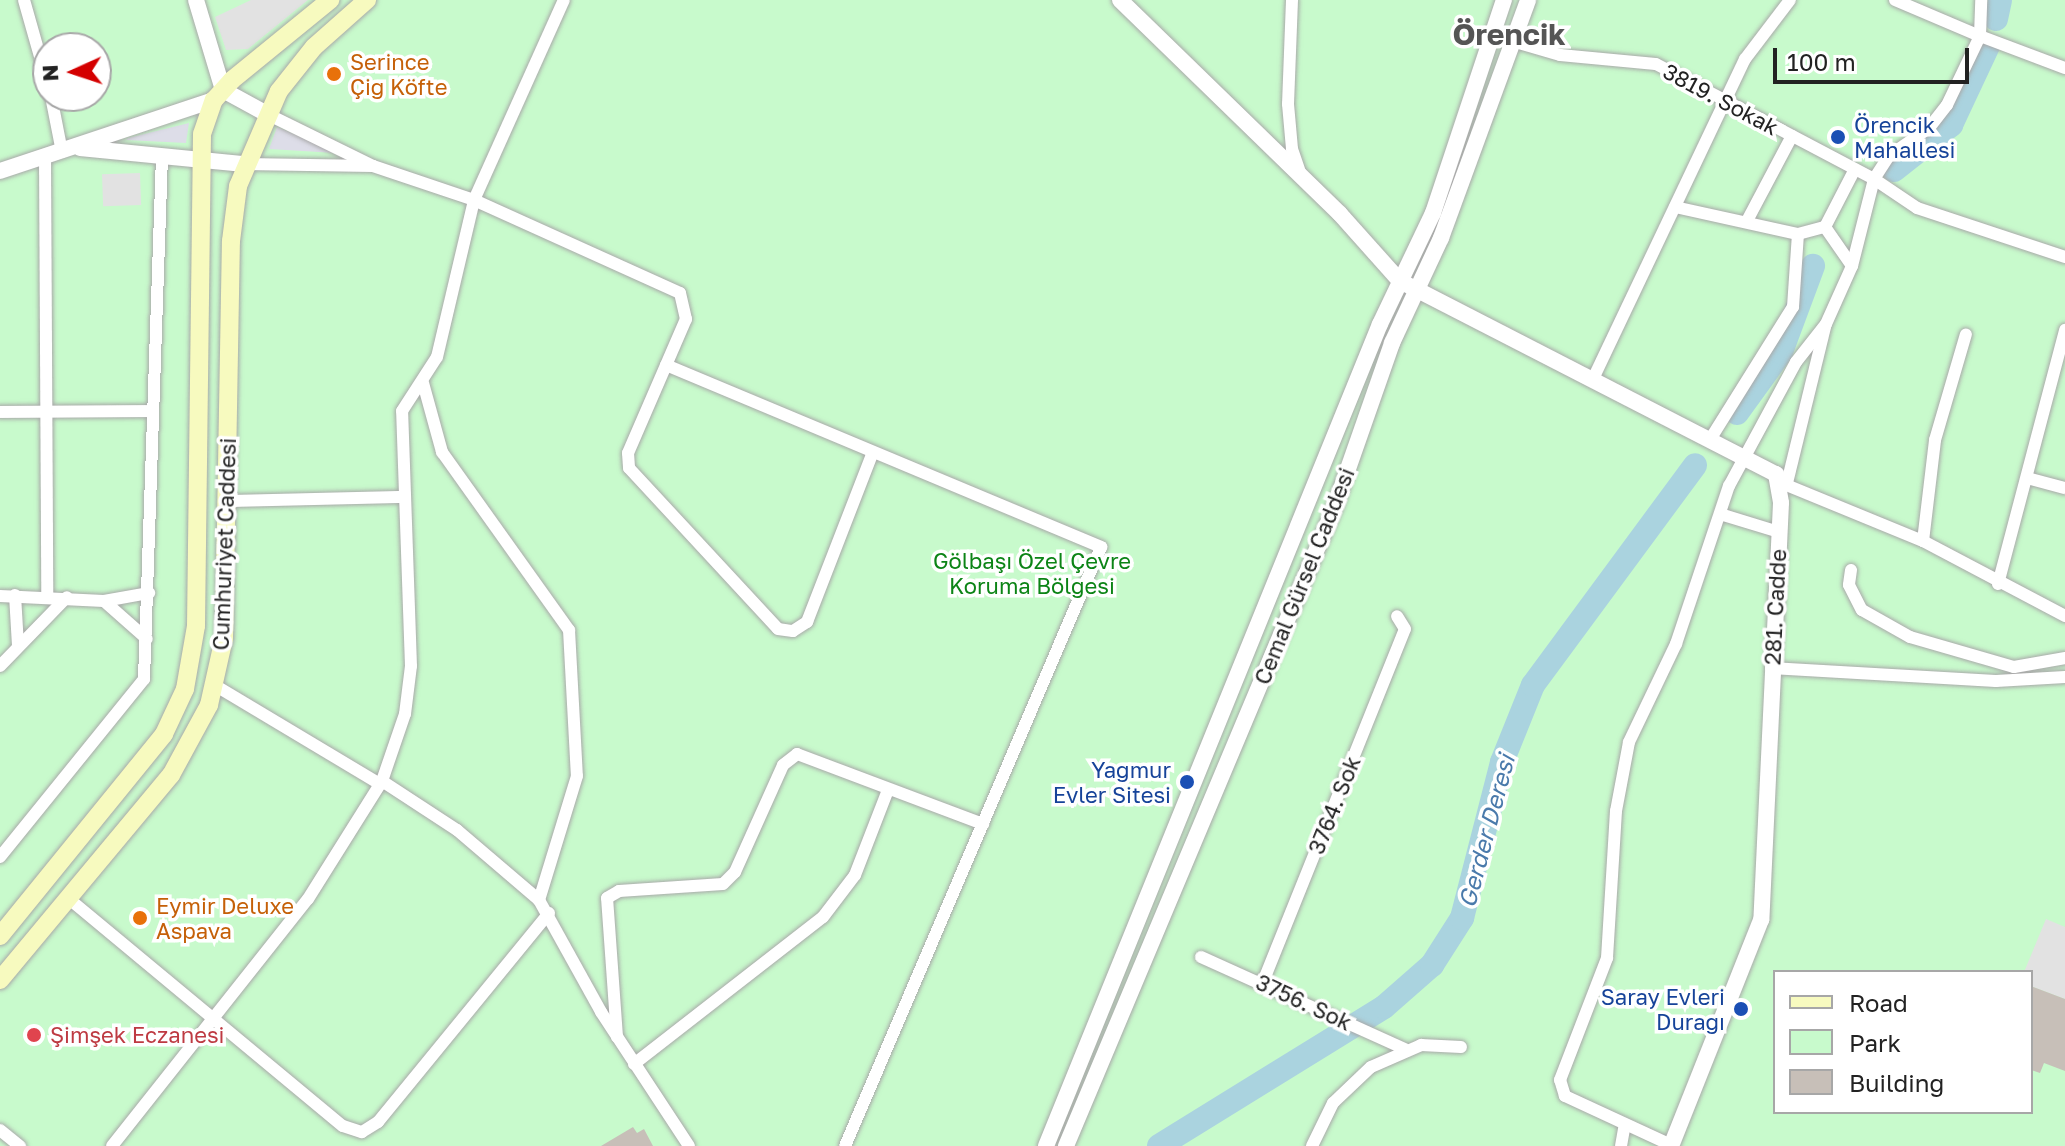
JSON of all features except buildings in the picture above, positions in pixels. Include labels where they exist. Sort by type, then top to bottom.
[{"type":"main road","points":[[218,95],[330,0]]},
{"type":"main road","name":"Cumhuriyet Caddesi","points":[[0,980],[185,755],[216,686],[224,638],[232,214],[244,164],[265,113],[314,47],[367,0]]},
{"type":"main road","name":"Cumhuriyet Caddesi","points":[[0,936],[164,734],[185,689],[196,626],[200,158],[218,95]]},
{"type":"street","points":[[24,0],[33,32]]},
{"type":"street","points":[[196,0],[218,95]]},
{"type":"street","points":[[112,1146],[212,1016],[308,899],[381,782],[405,714],[411,666],[402,411],[410,392],[423,383],[437,357],[474,200],[564,0]]},
{"type":"street","points":[[1120,0],[1302,176],[1400,281],[1748,456],[1772,469],[1783,482],[1923,541],[1998,584],[2065,616]]},
{"type":"street","points":[[1292,0],[1288,104],[1292,149],[1302,176]]},
{"type":"street","name":"Cemal Gürsel Caddesi","points":[[1066,1146],[1335,506],[1528,0]]},
{"type":"street","points":[[1593,379],[1745,59],[1790,0]]},
{"type":"street","points":[[1895,0],[2065,68]]},
{"type":"street","points":[[1783,482],[1826,324],[1852,266],[1874,179],[1889,156],[1929,128],[1947,105],[1980,36],[1981,0]]},
{"type":"street","name":"Cemal Gürsel Caddesi","points":[[1046,1146],[1400,281],[1433,213],[1499,2]]},
{"type":"street","name":"3819. Sokak","points":[[1512,41],[1560,55],[1648,62],[1726,99],[1874,179],[1917,208],[2065,257]]},
{"type":"street","points":[[0,171],[70,150],[218,95],[265,113],[373,166],[474,200],[680,293],[686,319],[628,453],[629,468],[778,629],[793,631],[807,622],[873,452]]},
{"type":"street","points":[[57,112],[70,150]]},
{"type":"street","points":[[1748,219],[1792,136]]},
{"type":"street","points":[[70,150],[200,158],[244,164],[373,166]]},
{"type":"street","points":[[1,855],[136,692],[146,669],[162,155]]},
{"type":"street","points":[[45,156],[47,596]]},
{"type":"street","points":[[1675,207],[1748,219],[1798,234],[1825,227],[1855,169]]},
{"type":"street","points":[[1825,227],[1852,266]]},
{"type":"street","points":[[1711,438],[1793,307],[1798,234]]},
{"type":"street","points":[[1671,1146],[1565,1096],[1560,1080],[1607,958],[1620,768],[1650,689],[1682,629],[1720,514],[1796,362],[1826,324]]},
{"type":"street","points":[[1998,584],[2031,479],[2065,330]]},
{"type":"street","points":[[1923,541],[1935,440],[1966,334]]},
{"type":"street","points":[[666,365],[1101,547],[845,1146]]},
{"type":"street","points":[[423,383],[442,452],[569,630],[577,776],[539,900]]},
{"type":"street","points":[[0,412],[44,409],[152,411]]},
{"type":"street","points":[[2031,479],[2065,488]]},
{"type":"street","name":"281. Cadde","points":[[1671,1146],[1761,920],[1771,668],[1783,482]]},
{"type":"street","points":[[226,501],[403,497]]},
{"type":"street","points":[[1720,514],[1779,532]]},
{"type":"street","points":[[1851,570],[1849,585],[1862,610],[1910,637],[2014,667],[2065,658]]},
{"type":"street","points":[[0,596],[104,601],[149,593]]},
{"type":"street","points":[[15,595],[18,645]]},
{"type":"street","points":[[0,666],[67,597]]},
{"type":"street","points":[[104,601],[147,639]]},
{"type":"street","name":"3764. Sok","points":[[1263,982],[1405,629],[1397,616]]},
{"type":"street","points":[[1771,668],[1996,681],[2065,677]]},
{"type":"street","points":[[216,686],[457,830],[539,900],[617,1037],[689,1146]]},
{"type":"street","points":[[617,1037],[605,906],[611,894],[723,884],[735,872],[783,765],[797,754],[983,824]]},
{"type":"street","points":[[634,1064],[823,917],[855,875],[888,790]]},
{"type":"street","points":[[68,898],[343,1126],[362,1132]]},
{"type":"street","points":[[354,1146],[362,1132],[378,1122],[549,913]]},
{"type":"street","name":"3756. Sok","points":[[1201,957],[1263,982],[1405,1049]]},
{"type":"street","points":[[1312,1146],[1341,1094],[1405,1049],[1461,1047]]},
{"type":"street","points":[[1621,1146],[1625,1124]]},
{"type":"street","points":[[0,1130],[20,1146]]},
{"type":"green space","name":"Gölbaşı Özel Çevre Koruma Bölgesi","points":[[0,0],[2065,0],[2065,1146],[0,1146]]},
{"type":"shaded area","points":[[251,0],[308,0],[248,49],[226,50],[215,17]]},
{"type":"shaded area","points":[[189,123],[186,143],[126,140],[128,138]]},
{"type":"shaded area","points":[[277,127],[335,151],[336,153],[269,149]]},
{"type":"shaded area","points":[[140,173],[141,205],[103,206],[102,174]]},
{"type":"shaded area","points":[[2046,919],[2065,927],[2065,999],[2033,987],[2033,970],[2025,970]]},
{"type":"waterway","name":"Gerder Deresi","points":[[1996,19],[2000,0]]},
{"type":"waterway","name":"Gerder Deresi","points":[[1894,170],[1951,125],[1988,46]]},
{"type":"waterway","name":"Gerder Deresi","points":[[1737,413],[1781,352],[1813,266]]},
{"type":"waterway","name":"Gerder Deresi","points":[[1159,1146],[1384,1007],[1432,965],[1462,918],[1502,762],[1533,685],[1695,465]]},
{"type":"place","name":"Serince Çiğ Köfte","points":[[334,74]]},
{"type":"place","name":"Örencik Mahallesi","points":[[1838,137]]},
{"type":"place","name":"Yağmur Evler Sitesi","points":[[1187,782]]},
{"type":"place","name":"Eymir Deluxe Aspava","points":[[140,918]]},
{"type":"place","name":"Saray Evleri Durağı","points":[[1741,1009]]},
{"type":"place","name":"Şimşek Eczanesi","points":[[34,1035]]},
{"type":"district","name":"Örencik","points":[[1509,34]]}]
